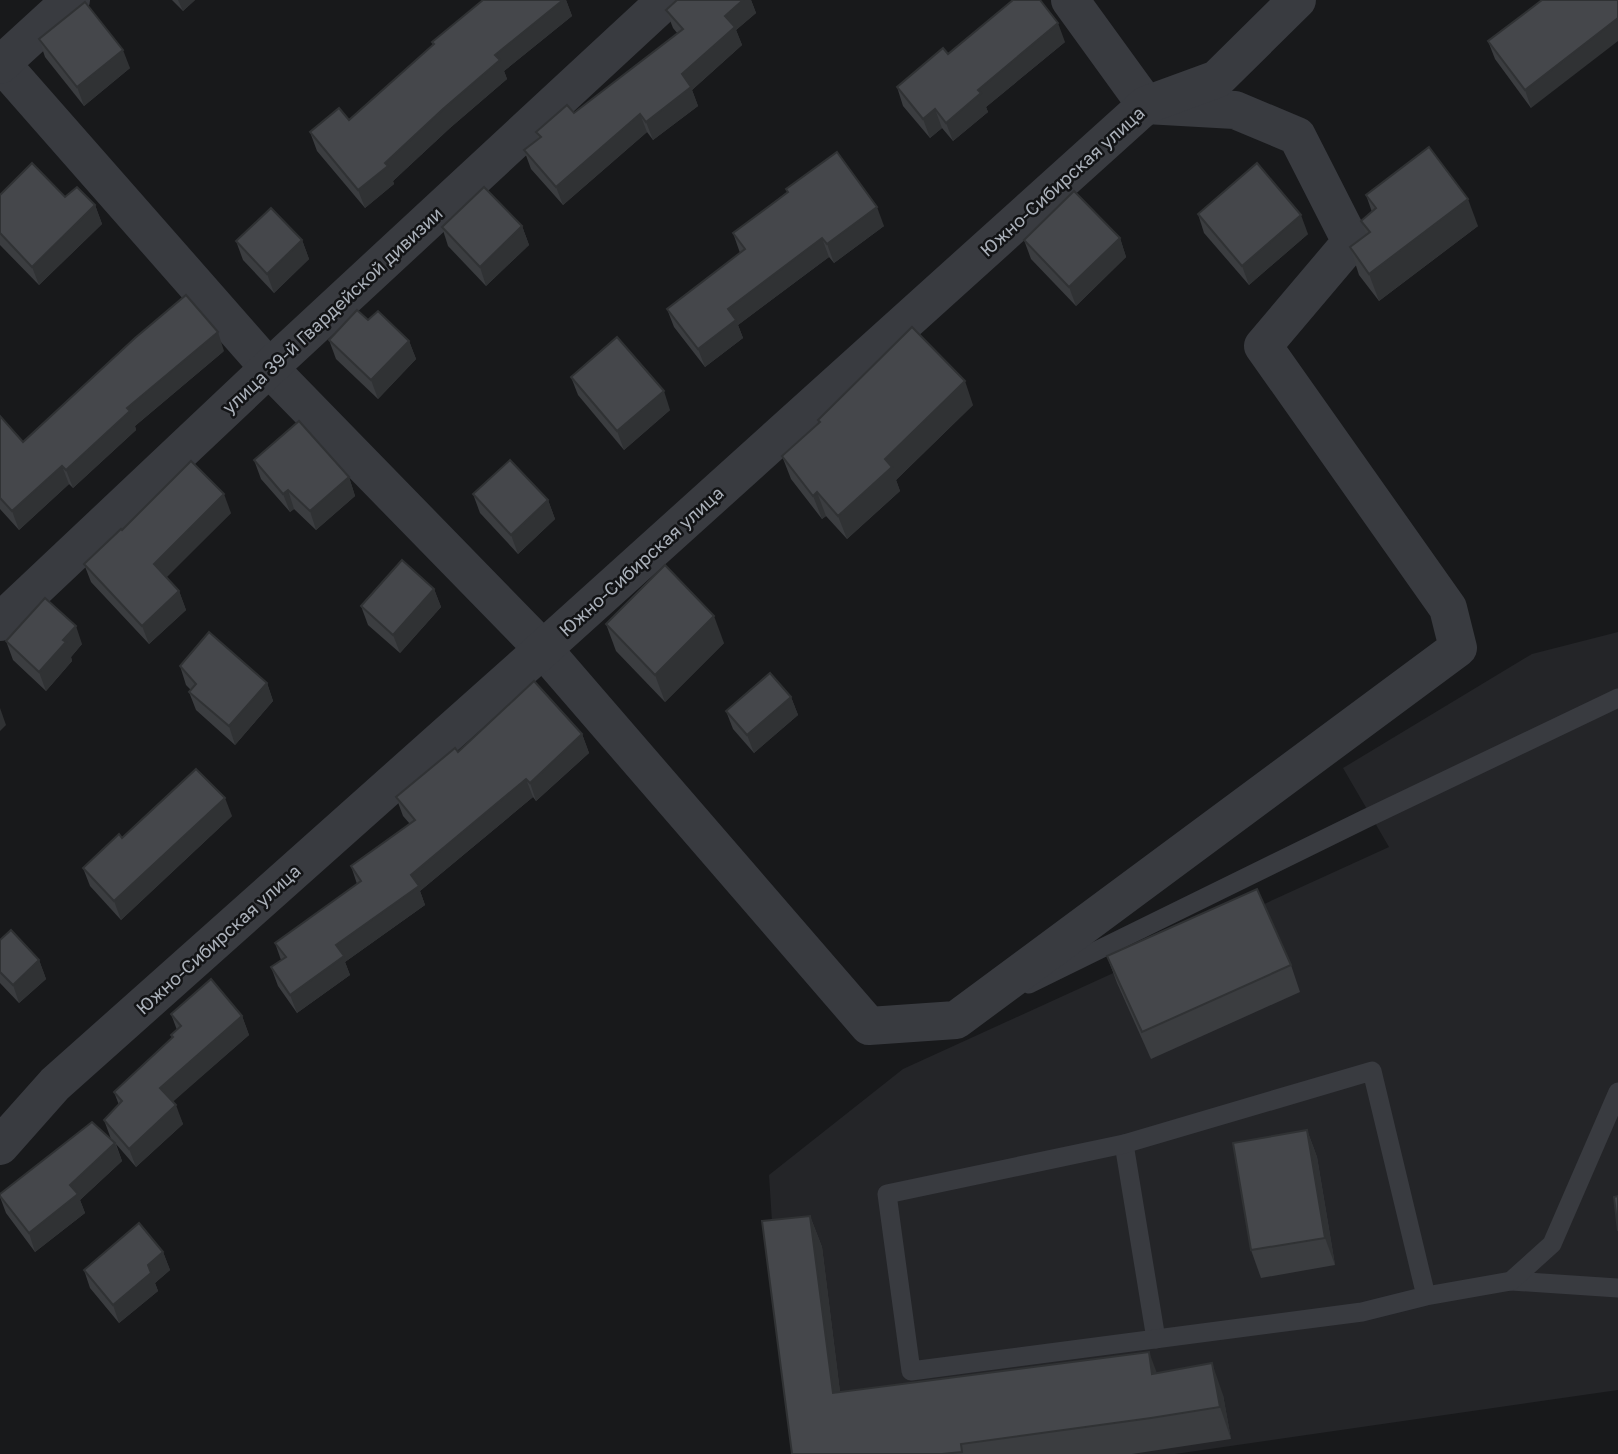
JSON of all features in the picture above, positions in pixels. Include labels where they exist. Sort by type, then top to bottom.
[{"type":"street","points":[[71,0],[1,63],[269,368],[543,649],[869,1026],[956,1020],[1458,648],[1448,608],[1263,346],[1351,242],[1297,136],[1235,110],[1146,105],[1070,0]]},
{"type":"street","name":"улица 39-й Гвардейской дивизии","points":[[0,622],[666,0]]},
{"type":"street","name":"Южно-Сибирская улица","points":[[0,1146],[55,1084],[543,649],[1146,105],[1217,79],[1297,0]]},
{"type":"lane","points":[[956,1020],[1618,698]]},
{"type":"lane","points":[[1426,1296],[1372,1072],[1124,1144],[887,1194],[911,1371],[1362,1312],[1426,1296],[1511,1281],[1618,1288]]},
{"type":"lane","points":[[1511,1281],[1552,1244],[1618,1092]]},
{"type":"lane","points":[[1124,1144],[1156,1339]]},
{"type":"shaded area","points":[[1618,632],[1618,1390],[1175,1454],[799,1454],[774,1253],[769,1175],[903,1069],[1389,847],[1343,768],[1532,654]]},
{"type":"building","points":[[483,0],[563,0],[495,55],[500,60],[385,163],[388,166],[358,190],[310,132],[339,108],[349,120],[434,44],[432,42]]},
{"type":"building","points":[[677,0],[743,0],[725,16],[735,27],[682,74],[691,87],[646,122],[640,114],[556,187],[524,150],[541,137],[536,132],[567,105],[574,113],[683,29],[666,10]]},
{"type":"building","points":[[1013,0],[1040,0],[1058,23],[978,90],[981,93],[946,123],[935,109],[923,119],[897,87],[943,48],[948,54]]},
{"type":"building","points":[[1542,0],[1618,0],[1618,18],[1525,90],[1488,41]]},
{"type":"building","points":[[85,2],[123,50],[77,87],[39,39]]},
{"type":"building","points":[[1429,147],[1468,199],[1369,274],[1350,247],[1370,232],[1361,221],[1376,208],[1366,195]]},
{"type":"building","points":[[837,152],[877,207],[827,244],[822,238],[728,309],[736,320],[698,349],[667,309],[745,249],[733,233],[788,192],[786,189]]},
{"type":"building","points":[[32,163],[65,197],[77,187],[95,205],[32,267],[0,233],[0,195]]},
{"type":"building","points":[[1257,163],[1301,215],[1242,266],[1198,214]]},
{"type":"building","points":[[484,187],[522,226],[480,267],[442,227]]},
{"type":"building","points":[[1074,191],[1120,238],[1069,287],[1024,240]]},
{"type":"building","points":[[271,208],[302,240],[267,274],[236,241]]},
{"type":"building","points":[[186,295],[218,332],[127,408],[130,411],[66,470],[62,466],[12,511],[0,498],[0,416],[23,442],[135,338]]},
{"type":"building","points":[[357,310],[368,320],[378,311],[409,341],[371,380],[329,340]]},
{"type":"building","points":[[912,327],[965,381],[885,459],[892,467],[838,516],[817,492],[813,496],[782,456],[820,422],[818,420]]},
{"type":"building","points":[[617,337],[664,391],[617,431],[571,377]]},
{"type":"building","points":[[299,421],[349,477],[310,511],[288,490],[283,494],[254,460]]},
{"type":"building","points":[[510,460],[548,500],[511,535],[473,494]]},
{"type":"building","points":[[191,461],[224,494],[154,564],[179,591],[142,626],[84,564]]},
{"type":"building","points":[[402,560],[434,589],[393,635],[361,606]]},
{"type":"building","points":[[665,565],[714,616],[655,675],[606,624]]},
{"type":"building","points":[[45,598],[76,626],[63,640],[66,642],[39,672],[6,641]]},
{"type":"building","points":[[209,632],[267,683],[229,726],[189,692],[196,684],[180,666]]},
{"type":"building","points":[[770,673],[791,697],[747,735],[726,711]]},
{"type":"building","points":[[534,681],[582,734],[530,783],[526,779],[411,875],[419,886],[336,945],[344,956],[290,995],[271,967],[286,957],[275,943],[361,881],[351,866],[415,820],[396,797],[455,748],[458,752]]},
{"type":"building","points":[[196,769],[225,798],[114,901],[83,868],[119,834],[122,838]]},
{"type":"building","points":[[1257,889],[1291,965],[1142,1032],[1107,956]]},
{"type":"building","points":[[11,930],[39,960],[13,985],[0,972],[0,940]]},
{"type":"building","points":[[211,979],[242,1016],[160,1088],[176,1105],[129,1149],[104,1120],[122,1101],[114,1092],[173,1037],[171,1035],[181,1026],[171,1014]]},
{"type":"building","points":[[92,1122],[115,1143],[70,1185],[78,1194],[29,1233],[0,1194]]},
{"type":"building","points":[[1307,1130],[1325,1238],[1251,1250],[1233,1143]]},
{"type":"building","points":[[1618,1196],[1618,1231],[1614,1197]]},
{"type":"building","points":[[810,1216],[833,1393],[1149,1352],[1152,1374],[1212,1363],[1220,1407],[961,1444],[962,1452],[792,1454],[762,1221]]},
{"type":"building","points":[[139,1223],[163,1252],[148,1265],[151,1273],[113,1305],[84,1270]]}]
